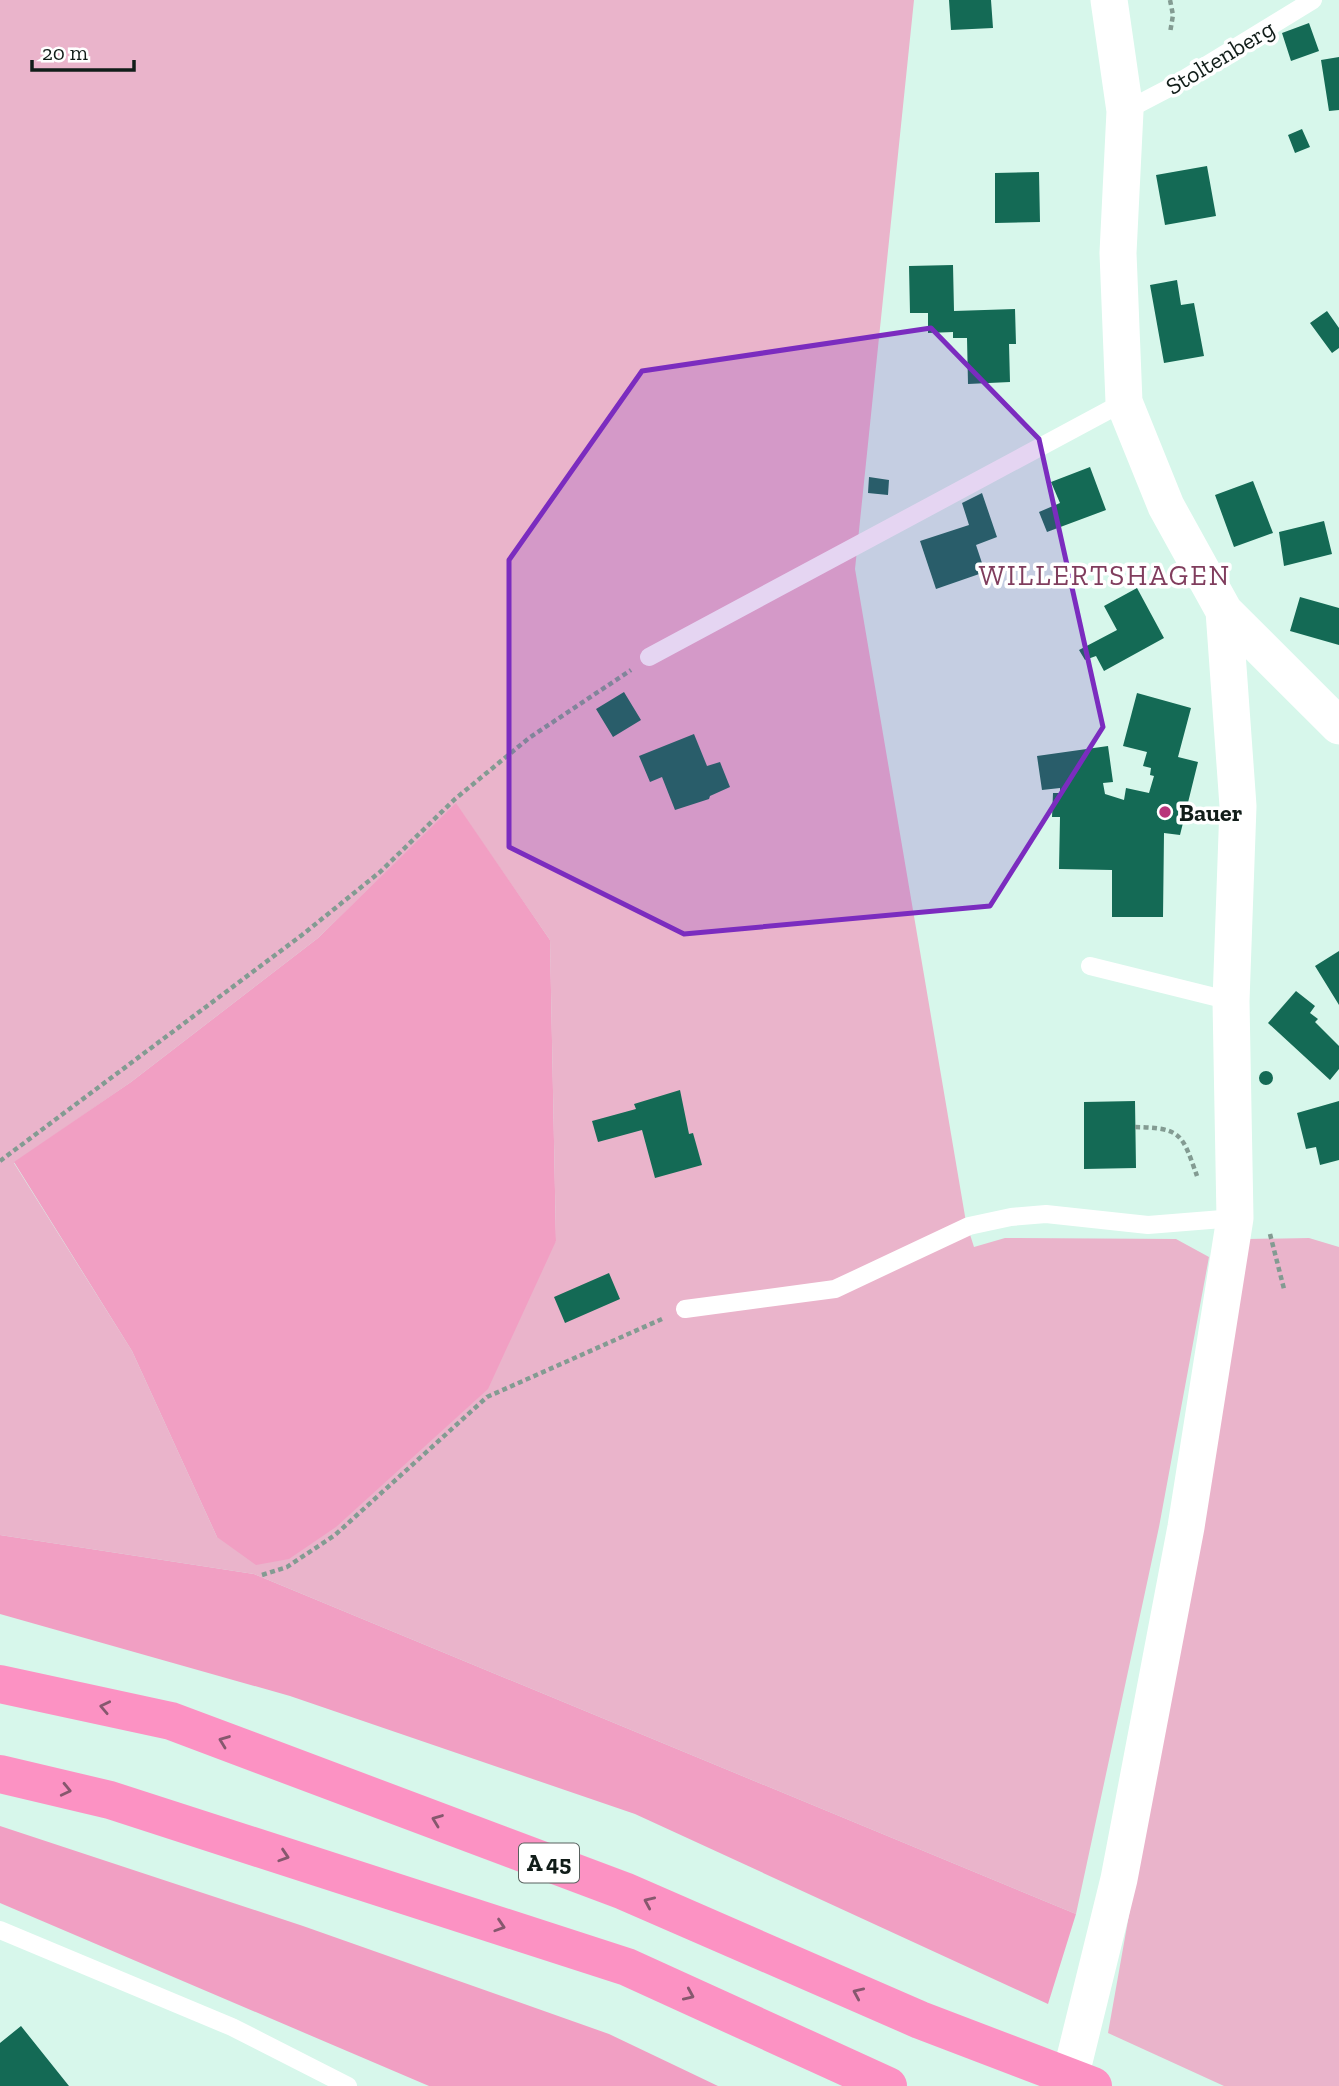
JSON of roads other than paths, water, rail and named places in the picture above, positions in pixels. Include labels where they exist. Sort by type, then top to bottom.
[{"type":"highway","name":"A 45","points":[[0,1684],[171,1721],[624,1891],[920,2020],[1044,2086]]},
{"type":"highway","points":[[0,1774],[110,1800],[627,1967],[888,2086]]},
{"type":"highway","points":[[920,2020],[1093,2086]]},
{"type":"street","points":[[1108,0],[1125,111],[1118,253],[1124,402],[1166,506],[1224,611],[1339,726]]},
{"type":"street","points":[[1068,2086],[1119,1879],[1185,1527],[1224,1219],[1238,806],[1224,611]]},
{"type":"lane","name":"Stoltenberg","points":[[1125,111],[1171,88],[1313,0]]},
{"type":"lane","points":[[649,657],[1124,402]]},
{"type":"lane","points":[[1090,966],[1231,1000]]},
{"type":"lane","points":[[685,1309],[835,1289],[969,1226],[1011,1217],[1046,1214],[1148,1225],[1224,1219]]},
{"type":"lane","points":[[0,1930],[232,2027],[348,2086]]},
{"type":"place","name":"Bauer","points":[[1165,812]]},
{"type":"district","name":"WILLERTSHAGEN","points":[[1105,575]]}]
